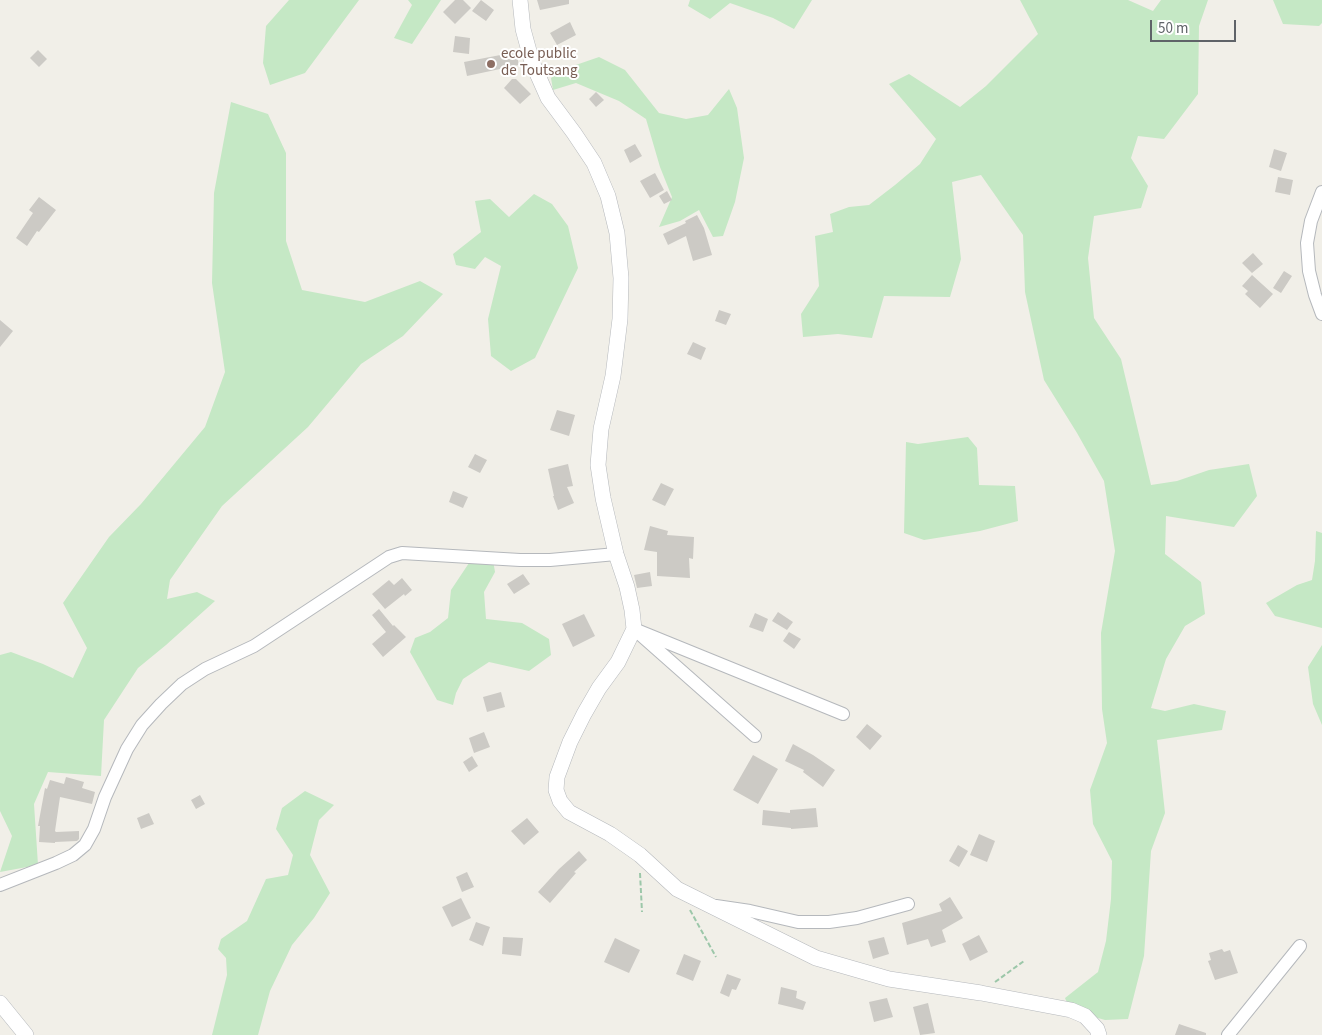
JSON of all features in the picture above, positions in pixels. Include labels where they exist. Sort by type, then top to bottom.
[{"type":"street","points":[[520,0],[523,30],[532,62],[548,98],[594,162],[608,196],[617,233],[621,278],[620,319],[613,376],[602,429],[598,465],[603,498],[616,554],[629,594],[634,629],[618,662],[599,688],[584,714],[560,766],[556,790],[560,800],[569,812],[610,834],[640,856],[678,889],[816,958],[852,970],[889,979],[981,993],[1071,1010],[1085,1016],[1099,1035]]},
{"type":"street","points":[[1322,192],[1307,243],[1309,271],[1322,314]]},
{"type":"street","points":[[0,885],[56,864],[85,846],[94,829],[105,797],[127,749],[142,725],[160,704],[182,684],[205,669],[254,646],[389,557],[402,553],[550,560],[616,554]]},
{"type":"street","points":[[634,629],[843,714]]},
{"type":"street","points":[[634,629],[755,736]]},
{"type":"street","points":[[708,905],[733,908],[776,918],[806,922],[829,922],[856,918],[908,904]]},
{"type":"street","points":[[1228,1035],[1300,946]]},
{"type":"street","points":[[0,1003],[26,1035]]},
{"type":"path","points":[[640,856],[642,912]]},
{"type":"path","points":[[678,889],[716,956]]},
{"type":"path","points":[[981,993],[1024,961]]},
{"type":"green space","points":[[289,0],[359,0],[305,73],[270,85],[263,63],[266,26]]},
{"type":"green space","points":[[408,0],[441,0],[412,44],[394,38],[412,5]]},
{"type":"green space","points":[[690,0],[812,0],[794,29],[773,18],[730,3],[710,19],[688,6]]},
{"type":"green space","points":[[1020,0],[1128,0],[1153,11],[1161,0],[1208,0],[1199,26],[1198,94],[1164,139],[1138,136],[1131,158],[1148,186],[1141,208],[1094,216],[1088,258],[1094,318],[1121,359],[1151,485],[1177,481],[1209,470],[1249,464],[1257,496],[1234,527],[1166,516],[1165,554],[1201,582],[1205,614],[1185,626],[1166,659],[1151,708],[1165,711],[1194,704],[1226,711],[1222,730],[1157,740],[1165,813],[1151,851],[1144,956],[1128,1019],[1105,1020],[1070,1010],[1065,998],[1098,972],[1106,941],[1111,899],[1112,861],[1093,824],[1090,790],[1107,743],[1102,709],[1101,633],[1115,551],[1104,481],[1044,380],[1025,292],[1023,235],[981,175],[952,182],[961,259],[950,297],[884,296],[872,338],[838,334],[803,337],[801,314],[819,286],[815,236],[833,232],[830,214],[849,207],[869,205],[895,185],[920,164],[936,139],[889,84],[909,74],[960,107],[986,86],[1038,34]]},
{"type":"green space","points":[[1273,0],[1322,0],[1322,23],[1319,26],[1283,24]]},
{"type":"green space","points":[[599,57],[625,70],[659,113],[686,119],[708,115],[729,89],[737,108],[744,158],[735,202],[723,236],[713,237],[699,210],[680,221],[659,227],[672,197],[660,167],[646,119],[619,101],[576,83],[553,90],[551,78],[570,67]]},
{"type":"green space","points":[[231,102],[268,114],[286,153],[286,241],[302,290],[365,302],[420,281],[443,294],[403,336],[361,364],[308,427],[222,506],[170,580],[167,599],[197,592],[215,601],[138,668],[104,720],[101,776],[48,772],[34,804],[38,865],[0,872],[12,836],[0,811],[0,655],[11,652],[73,678],[87,648],[63,603],[109,537],[141,504],[205,427],[225,372],[212,283],[214,193]]},
{"type":"green space","points":[[534,194],[552,204],[568,226],[578,268],[535,358],[511,371],[491,356],[488,319],[501,266],[485,257],[475,269],[456,265],[453,254],[481,232],[475,201],[490,199],[509,217]]},
{"type":"green space","points":[[968,437],[977,448],[979,485],[1015,486],[1018,521],[980,531],[924,540],[904,533],[906,442],[918,444]]},
{"type":"green space","points":[[1316,531],[1322,533],[1322,628],[1275,616],[1266,603],[1297,585],[1312,580]]},
{"type":"green space","points":[[493,560],[495,572],[484,592],[486,619],[522,623],[549,639],[551,655],[529,671],[489,662],[463,679],[456,693],[453,705],[437,700],[410,652],[415,638],[430,632],[448,618],[451,590],[469,563]]},
{"type":"green space","points":[[1322,645],[1322,725],[1313,704],[1308,667]]},
{"type":"green space","points":[[305,791],[334,805],[319,820],[310,855],[330,893],[314,918],[292,945],[270,991],[258,1035],[212,1035],[227,975],[226,958],[218,949],[221,939],[247,921],[266,879],[288,875],[293,855],[276,829],[282,808]]},
{"type":"building","points":[[455,0],[463,0],[471,8],[455,24],[443,12]]},
{"type":"building","points":[[481,0],[494,10],[486,21],[472,11]]},
{"type":"building","points":[[537,0],[569,0],[569,4],[540,10]]},
{"type":"building","points":[[570,22],[576,35],[557,45],[550,33]]},
{"type":"building","points":[[455,36],[470,38],[469,54],[453,52]]},
{"type":"building","points":[[38,50],[47,59],[39,67],[30,58]]},
{"type":"building","name":"ecole public de Toutsang","points":[[516,52],[519,65],[467,76],[464,62]]},
{"type":"building","points":[[512,79],[516,79],[531,94],[520,104],[504,88]]},
{"type":"building","points":[[596,92],[604,100],[596,107],[589,99]]},
{"type":"building","points":[[635,144],[642,156],[630,163],[624,150]]},
{"type":"building","points":[[1274,149],[1287,153],[1281,171],[1269,167]]},
{"type":"building","points":[[655,173],[664,190],[650,198],[640,181]]},
{"type":"building","points":[[1278,177],[1293,180],[1290,195],[1275,192]]},
{"type":"building","points":[[667,191],[672,200],[664,204],[659,196]]},
{"type":"building","points":[[39,197],[56,210],[39,232],[37,231],[27,246],[16,238],[33,213],[29,210]]},
{"type":"building","points":[[697,215],[704,228],[712,255],[693,261],[686,236],[668,245],[663,234],[686,223],[685,221]]},
{"type":"building","points":[[1253,253],[1263,264],[1252,273],[1242,263]]},
{"type":"building","points":[[1284,271],[1292,276],[1281,293],[1273,288]]},
{"type":"building","points":[[1252,275],[1273,294],[1260,308],[1245,294],[1248,291],[1242,286]]},
{"type":"building","points":[[719,310],[731,314],[726,325],[715,321]]},
{"type":"building","points":[[0,320],[13,331],[0,347]]},
{"type":"building","points":[[693,342],[706,348],[701,360],[687,354]]},
{"type":"building","points":[[557,410],[575,415],[569,436],[550,430]]},
{"type":"building","points":[[475,454],[487,460],[480,473],[468,467]]},
{"type":"building","points":[[568,464],[573,486],[567,487],[574,503],[558,510],[553,496],[548,469]]},
{"type":"building","points":[[661,483],[674,489],[665,506],[652,500]]},
{"type":"building","points":[[453,491],[468,497],[463,508],[449,502]]},
{"type":"building","points":[[650,526],[668,531],[667,535],[694,537],[693,559],[689,558],[690,578],[657,576],[657,552],[644,550]]},
{"type":"building","points":[[650,572],[652,586],[637,588],[634,575]]},
{"type":"building","points":[[523,574],[530,584],[514,594],[507,584]]},
{"type":"building","points":[[402,578],[412,590],[385,609],[372,594],[389,580],[394,585]]},
{"type":"building","points":[[379,609],[393,626],[406,637],[383,657],[372,644],[386,632],[372,615]]},
{"type":"building","points":[[778,612],[793,622],[787,630],[772,621]]},
{"type":"building","points":[[755,613],[768,619],[763,632],[749,627]]},
{"type":"building","points":[[584,614],[595,636],[573,647],[562,624]]},
{"type":"building","points":[[789,632],[801,639],[794,649],[783,641]]},
{"type":"building","points":[[501,692],[505,707],[487,712],[483,697]]},
{"type":"building","points":[[867,724],[882,736],[870,750],[856,737]]},
{"type":"building","points":[[484,732],[490,747],[474,753],[469,738]]},
{"type":"building","points":[[793,744],[835,770],[823,787],[803,772],[804,770],[785,761]]},
{"type":"building","points":[[753,755],[778,769],[758,804],[733,790]]},
{"type":"building","points":[[472,756],[478,766],[469,772],[463,762]]},
{"type":"building","points":[[66,777],[84,782],[82,788],[95,792],[92,804],[60,797],[55,831],[79,831],[79,839],[77,841],[55,843],[39,842],[40,826],[38,826],[45,788],[47,789],[50,780],[64,784]]},
{"type":"building","points":[[200,795],[205,804],[196,809],[191,800]]},
{"type":"building","points":[[816,808],[818,827],[791,829],[762,825],[763,810],[790,813],[790,810]]},
{"type":"building","points":[[149,813],[154,824],[141,829],[137,818]]},
{"type":"building","points":[[527,818],[539,832],[524,845],[511,831]]},
{"type":"building","points":[[979,834],[995,841],[987,862],[970,855]]},
{"type":"building","points":[[958,845],[968,851],[959,867],[949,861]]},
{"type":"building","points":[[579,851],[587,860],[574,872],[576,873],[550,903],[538,892]]},
{"type":"building","points":[[467,872],[474,887],[462,892],[456,877]]},
{"type":"building","points":[[950,897],[963,918],[942,930],[946,942],[931,947],[928,939],[907,945],[902,923],[942,911],[939,904]]},
{"type":"building","points":[[461,898],[471,918],[452,927],[442,907]]},
{"type":"building","points":[[476,922],[490,927],[483,946],[469,940]]},
{"type":"building","points":[[979,935],[988,952],[970,961],[962,944]]},
{"type":"building","points":[[503,937],[523,938],[521,956],[502,954]]},
{"type":"building","points":[[884,937],[889,954],[873,959],[868,941]]},
{"type":"building","points":[[615,938],[640,950],[629,973],[604,962]]},
{"type":"building","points":[[1222,949],[1224,952],[1230,950],[1238,973],[1215,980],[1208,961],[1211,960],[1209,953]]},
{"type":"building","points":[[684,954],[701,961],[693,981],[676,974]]},
{"type":"building","points":[[727,974],[741,979],[736,990],[732,989],[729,997],[720,993]]},
{"type":"building","points":[[781,987],[797,991],[796,998],[806,1002],[803,1010],[778,1004]]},
{"type":"building","points":[[887,998],[893,1017],[874,1022],[869,1002]]},
{"type":"building","points":[[928,1003],[935,1033],[920,1035],[913,1007]]},
{"type":"building","points":[[1179,1024],[1206,1033],[1206,1035],[1175,1035]]},
{"type":"place","name":"ecole public de Toutsang","points":[[491,64]]}]
